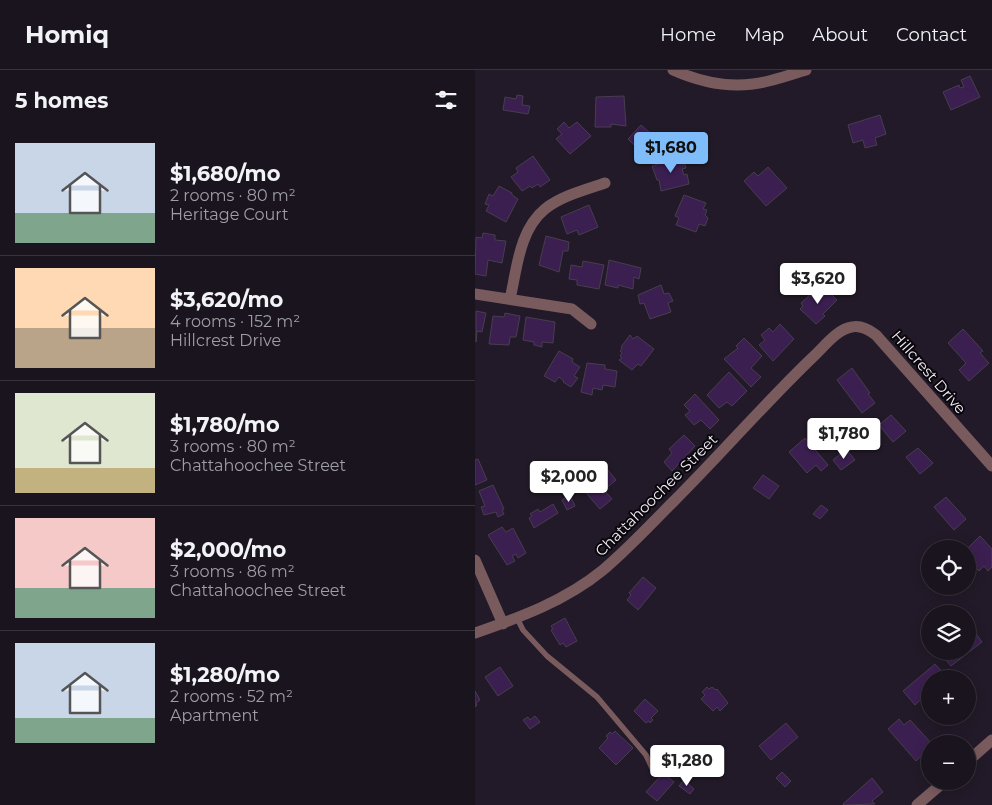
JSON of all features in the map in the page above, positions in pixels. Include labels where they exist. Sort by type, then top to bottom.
[{"type":"street","points":[[673,70],[691,78],[719,85],[728,85],[753,84],[806,70]]},
{"type":"street","points":[[510,299],[523,244],[533,222],[545,209],[566,197],[605,183]]},
{"type":"street","points":[[475,294],[572,309],[591,324]]},
{"type":"street","name":"Hillcrest Drive","points":[[832,339],[839,333],[852,327],[865,328],[876,335],[992,466]]},
{"type":"street","name":"Chattahoochee Street","points":[[475,633],[503,624],[564,597],[604,569],[675,501],[751,419],[832,339]]},
{"type":"street","points":[[475,560],[503,624]]},
{"type":"street","points":[[976,754],[992,740]]},
{"type":"street","points":[[917,805],[934,790]]},
{"type":"lane","points":[[517,618],[523,630],[547,656],[597,697],[646,755],[653,770]]},
{"type":"building","points":[[970,76],[980,97],[951,110],[943,92],[959,85],[960,88],[964,87],[961,80]]},
{"type":"building","points":[[517,95],[523,96],[522,105],[530,106],[528,114],[503,110],[505,97],[516,99]]},
{"type":"building","points":[[624,96],[626,126],[611,124],[611,127],[595,127],[596,97]]},
{"type":"building","points":[[880,115],[886,134],[875,138],[877,145],[865,148],[863,140],[853,143],[848,125]]},
{"type":"building","points":[[564,122],[569,128],[577,122],[591,136],[570,154],[556,139],[562,134],[557,129]]},
{"type":"building","points":[[641,125],[659,141],[644,155],[628,139]]},
{"type":"building","points":[[533,156],[550,180],[540,187],[538,184],[522,191],[511,177],[518,172],[516,168]]},
{"type":"building","points":[[682,156],[686,168],[682,169],[684,175],[687,174],[689,184],[661,191],[659,180],[657,180],[652,166]]},
{"type":"building","points":[[768,167],[787,188],[766,206],[744,181],[754,172],[758,176]]},
{"type":"building","points":[[499,186],[512,193],[518,199],[506,222],[486,211],[489,205],[485,204],[489,194],[493,196]]},
{"type":"building","points":[[684,195],[706,203],[703,209],[707,210],[705,215],[708,218],[705,226],[699,224],[696,232],[676,225],[679,218],[675,216]]},
{"type":"building","points":[[589,205],[598,227],[579,235],[577,230],[567,234],[561,217]]},
{"type":"building","points":[[483,233],[495,235],[495,240],[506,241],[502,263],[488,260],[486,276],[475,274],[476,237],[482,238]]},
{"type":"building","points":[[546,236],[569,242],[568,251],[563,251],[559,272],[539,265]]},
{"type":"building","points":[[609,260],[641,268],[639,279],[634,277],[633,289],[618,285],[618,288],[605,285]]},
{"type":"building","points":[[583,261],[604,265],[599,289],[577,285],[577,280],[569,279],[571,265],[582,267]]},
{"type":"building","points":[[661,285],[664,294],[669,293],[673,301],[668,303],[671,312],[650,319],[644,303],[640,304],[638,295]]},
{"type":"building","points":[[823,286],[837,300],[823,314],[825,316],[816,324],[800,309],[803,306],[801,303],[812,293],[814,295]]},
{"type":"building","points":[[476,311],[486,313],[482,332],[477,331],[476,342]]},
{"type":"building","points":[[505,313],[520,316],[516,337],[510,337],[509,345],[489,344],[493,316],[504,317]]},
{"type":"building","points":[[526,317],[555,322],[553,343],[542,342],[542,347],[534,345],[534,342],[523,340]]},
{"type":"building","points":[[780,324],[794,339],[773,361],[759,345],[765,340],[761,335],[769,328],[773,332]]},
{"type":"building","points":[[963,329],[983,351],[980,353],[989,363],[969,381],[959,370],[966,363],[948,343]]},
{"type":"building","points":[[630,335],[633,339],[637,336],[654,349],[641,366],[638,364],[632,370],[619,360],[622,358],[620,356],[622,353],[620,351],[621,347]]},
{"type":"building","points":[[744,338],[762,356],[751,368],[761,377],[751,387],[724,359],[738,348],[736,346]]},
{"type":"building","points":[[559,351],[573,359],[572,362],[580,367],[574,376],[578,378],[571,387],[559,377],[555,382],[544,376]]},
{"type":"building","points":[[587,363],[605,365],[605,369],[617,371],[615,387],[603,385],[602,390],[593,388],[592,395],[581,392]]},
{"type":"building","points":[[852,368],[875,403],[862,413],[837,380]]},
{"type":"building","points":[[729,372],[747,391],[732,406],[727,402],[719,408],[707,395]]},
{"type":"building","points":[[695,394],[719,420],[710,429],[701,420],[694,425],[685,415],[690,411],[684,405]]},
{"type":"building","points":[[891,415],[906,431],[893,442],[879,425]]},
{"type":"building","points":[[684,435],[695,446],[672,471],[664,462],[672,453],[669,449]]},
{"type":"building","points":[[805,438],[828,465],[821,471],[816,465],[807,473],[789,452]]},
{"type":"building","points":[[918,448],[933,463],[920,474],[906,457]]},
{"type":"building","points":[[846,449],[855,460],[841,470],[833,460]]},
{"type":"building","points":[[478,459],[487,480],[475,485],[475,460]]},
{"type":"building","points":[[604,465],[616,480],[604,490],[612,499],[600,509],[580,486]]},
{"type":"building","points":[[763,475],[779,486],[769,499],[753,488]]},
{"type":"building","points":[[493,485],[504,509],[502,510],[504,514],[498,517],[496,512],[484,515],[481,507],[485,506],[479,491]]},
{"type":"building","points":[[570,495],[575,506],[567,510],[562,500]]},
{"type":"building","points":[[946,497],[966,519],[954,530],[934,507]]},
{"type":"building","points":[[553,504],[558,513],[534,528],[529,518],[532,516],[530,514],[538,509],[540,512]]},
{"type":"building","points":[[821,505],[828,510],[820,519],[813,514]]},
{"type":"building","points":[[502,527],[506,532],[513,528],[526,553],[518,558],[516,554],[512,556],[515,561],[507,565],[488,535]]},
{"type":"building","points":[[980,536],[992,549],[992,567],[988,571],[984,566],[979,571],[976,568],[976,540]]},
{"type":"building","points":[[643,577],[656,588],[638,610],[627,600],[631,595],[629,593]]},
{"type":"building","points":[[565,618],[577,641],[566,647],[563,643],[560,645],[551,630],[553,629],[551,626]]},
{"type":"building","points":[[976,634],[982,642],[976,647]]},
{"type":"building","points":[[946,660],[959,660],[951,666]]},
{"type":"building","points":[[935,664],[940,670],[928,670]]},
{"type":"building","points":[[500,667],[513,686],[498,696],[485,677]]},
{"type":"building","points":[[921,676],[921,700],[915,705],[903,691]]},
{"type":"building","points":[[707,687],[709,689],[712,687],[717,689],[728,703],[720,711],[717,707],[713,711],[701,699],[705,695],[702,692]]},
{"type":"building","points":[[475,691],[480,700],[476,703],[475,707]]},
{"type":"building","points":[[645,699],[658,711],[651,718],[653,720],[650,723],[649,721],[646,723],[634,711]]},
{"type":"building","points":[[535,716],[540,722],[530,729],[523,720],[528,717],[530,720]]},
{"type":"building","points":[[899,719],[904,725],[910,720],[924,735],[921,735],[921,756],[916,761],[888,729]]},
{"type":"building","points":[[786,723],[798,737],[771,760],[759,746]]},
{"type":"building","points":[[615,731],[633,748],[616,765],[599,748],[608,738],[606,736],[610,732],[612,734]]},
{"type":"building","points":[[782,772],[791,781],[785,787],[776,778]]},
{"type":"building","points":[[663,773],[674,782],[657,801],[646,792]]},
{"type":"building","points":[[872,778],[883,792],[872,801],[875,804],[843,804]]},
{"type":"building","points":[[684,780],[694,789],[690,794],[679,786]]}]
